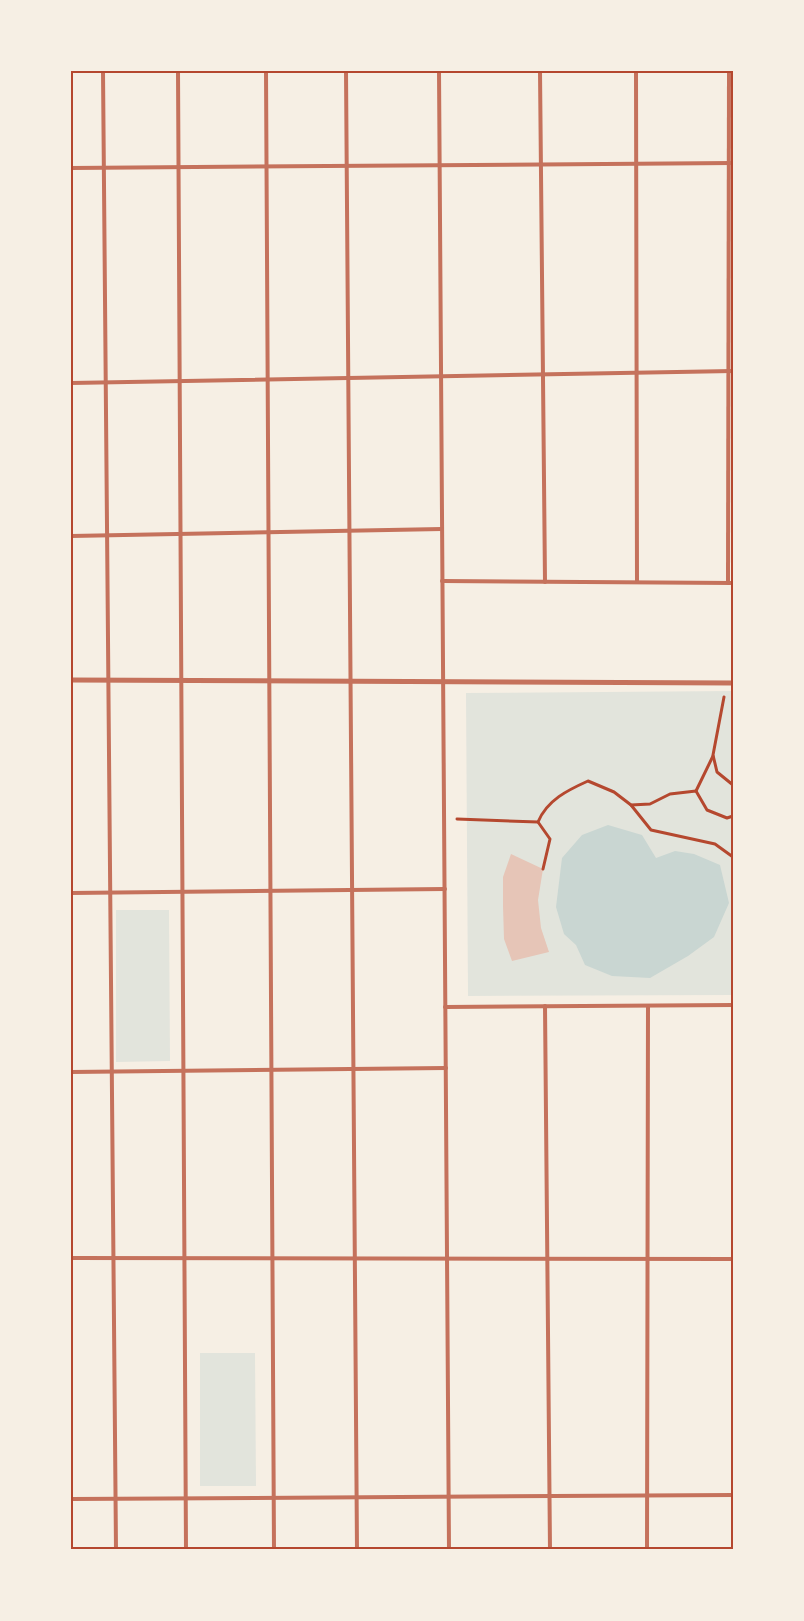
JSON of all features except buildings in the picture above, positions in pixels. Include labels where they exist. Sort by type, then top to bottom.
[{"type":"street","points":[[71,680],[733,683]]},
{"type":"lane","points":[[103,71],[116,1550]]},
{"type":"lane","points":[[178,71],[186,1550]]},
{"type":"lane","points":[[266,71],[274,1550]]},
{"type":"lane","points":[[346,71],[357,1550]]},
{"type":"lane","points":[[439,71],[449,1550]]},
{"type":"lane","points":[[540,71],[544,582]]},
{"type":"lane","points":[[636,71],[637,582]]},
{"type":"lane","points":[[442,581],[731,583],[731,162],[729,71]]},
{"type":"lane","points":[[71,168],[731,162]]},
{"type":"lane","points":[[71,383],[731,371]]},
{"type":"lane","points":[[71,536],[442,529]]},
{"type":"lane","points":[[71,893],[444,889]]},
{"type":"lane","points":[[545,1006],[550,1550]]},
{"type":"lane","points":[[647,1550],[648,1006]]},
{"type":"lane","points":[[445,1007],[733,1006]]},
{"type":"lane","points":[[71,1072],[446,1068]]},
{"type":"lane","points":[[71,1258],[733,1260]]},
{"type":"lane","points":[[71,1499],[733,1495]]},
{"type":"path","points":[[696,791],[713,755],[726,683]]},
{"type":"path","points":[[713,755],[717,772],[733,785]]},
{"type":"path","points":[[538,822],[543,810],[568,790],[588,781],[614,792],[631,805],[651,830],[715,844],[733,857]]},
{"type":"path","points":[[631,805],[650,804],[670,794],[696,791]]},
{"type":"path","points":[[696,791],[707,810],[727,818],[733,816]]},
{"type":"path","points":[[444,818],[538,822]]},
{"type":"path","points":[[538,822],[550,839],[543,869]]},
{"type":"shaded area","points":[[733,691],[733,995],[468,996],[466,693]]},
{"type":"shaded area","points":[[608,825],[642,835],[656,858],[675,851],[694,854],[720,865],[729,903],[714,937],[688,956],[650,978],[612,976],[585,965],[576,945],[564,934],[556,907],[562,858],[582,835]]},
{"type":"shaded area","points":[[116,910],[169,910],[170,1061],[116,1062]]},
{"type":"shaded area","points":[[200,1353],[255,1353],[256,1486],[200,1486]]}]
